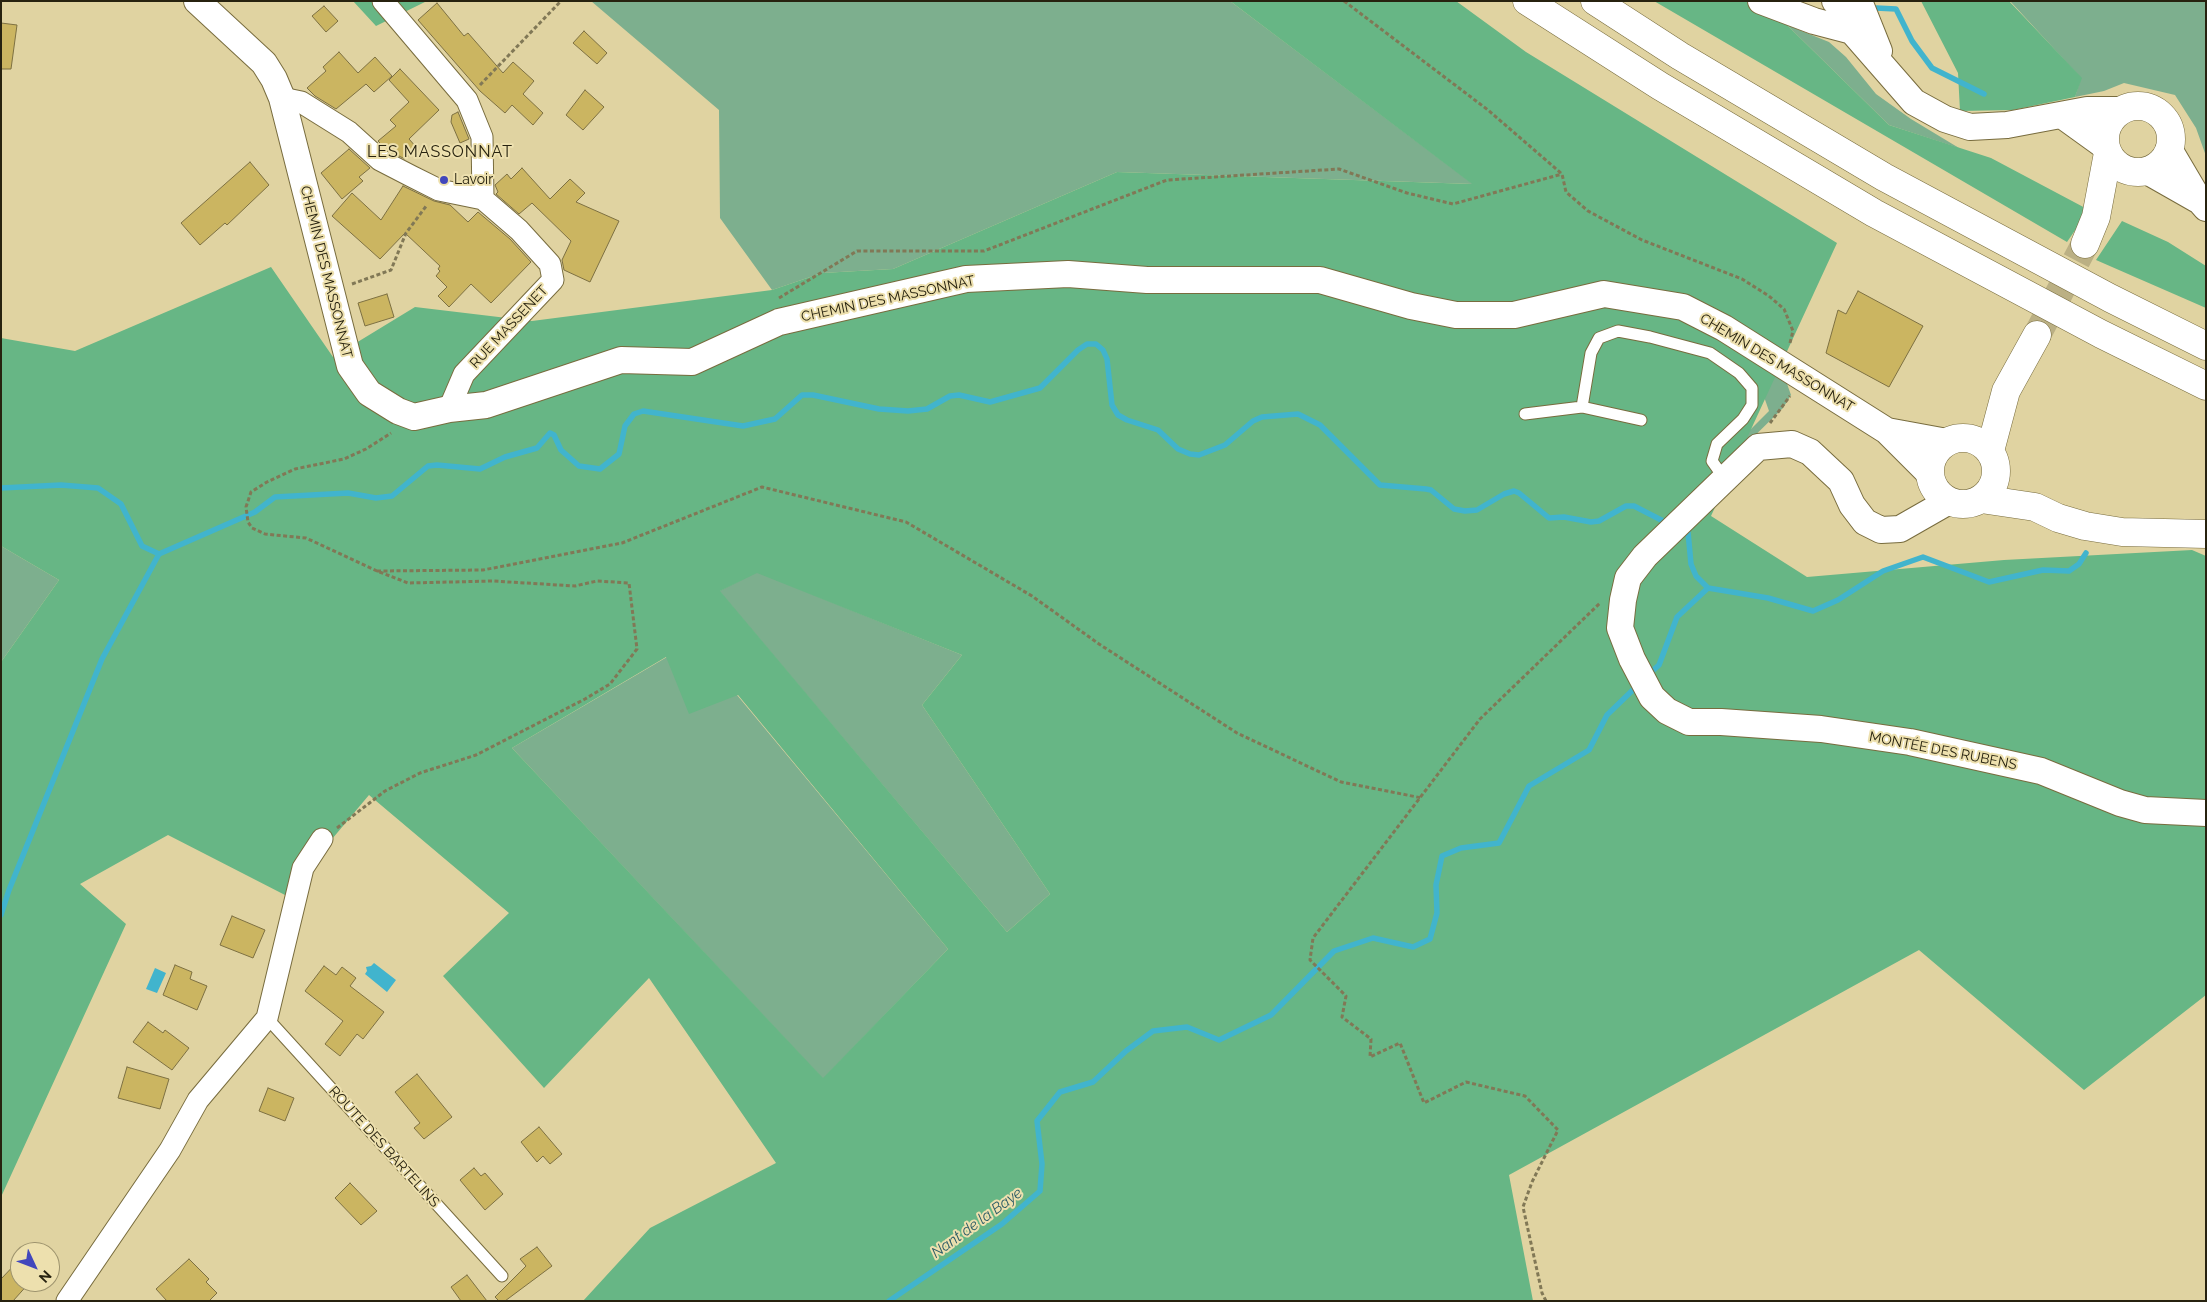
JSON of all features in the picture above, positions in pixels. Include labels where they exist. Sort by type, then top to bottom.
[{"type":"main road","points":[[1527,1],[1660,86],[1874,213],[2084,326],[2206,386]]},
{"type":"main road","points":[[1595,1],[1680,56],[1884,177],[2101,294],[2206,346]]},
{"type":"main road","points":[[2085,244],[2096,217],[2107,150],[2106,134],[2108,124],[2122,110],[2140,106],[2156,112],[2164,119],[2169,128],[2171,139],[2169,150],[2160,164],[2142,172],[2096,217]]},
{"type":"main road","points":[[2107,150],[2114,162],[2123,169],[2142,172]]},
{"type":"main road","points":[[2006,391],[1993,458],[1996,477],[1992,487],[1981,499],[1968,504],[1938,487],[1934,456],[1956,440],[2006,391],[2037,335]]},
{"type":"main road","points":[[1956,440],[1979,442],[2036,507]]},
{"type":"main road","points":[[1981,499],[2036,507],[2058,518],[2085,526],[2122,532],[2206,534]]},
{"type":"street","name":"CHEMIN DES MASSONNAT","points":[[197,1],[264,64],[282,98],[350,366],[369,393],[398,411],[414,417],[450,409],[486,405],[620,360],[692,362],[779,322],[966,279],[1068,274],[1147,280],[1320,280],[1411,306],[1456,315],[1514,315],[1604,294],[1683,307],[1724,328],[1887,431],[1938,487]]},
{"type":"street","points":[[383,1],[467,100],[482,137],[483,199]]},
{"type":"street","points":[[1760,1],[1814,21],[1850,8],[1891,76],[1914,102],[1945,119],[1970,127],[2006,125],[2063,116],[2087,110],[2122,110]]},
{"type":"street","name":"RUE MASSENET","points":[[282,98],[301,102],[349,132],[380,160],[439,190],[483,199],[519,230],[550,264],[553,280],[464,374],[450,409]]},
{"type":"street","points":[[2063,116],[2107,150]]},
{"type":"street","points":[[2169,150],[2202,204]]},
{"type":"street","points":[[2142,172],[2202,204]]},
{"type":"street","name":"CHEMIN DES MASSONNAT","points":[[1887,431],[1956,440]]},
{"type":"street","points":[[1628,578],[1645,556],[1758,447],[1792,444],[1810,452],[1841,481],[1852,504],[1865,522],[1881,530],[1900,529],[1917,520],[1938,487]]},
{"type":"street","name":"MONTÉE DES RUBENS","points":[[1628,578],[1620,628],[1632,659],[1652,697],[1668,711],[1689,722],[1721,722],[1821,729],[1910,742],[2041,771],[2120,803],[2145,810],[2206,813]]},
{"type":"street","points":[[67,1301],[170,1150],[198,1100],[267,1018],[303,868],[322,839]]},
{"type":"lane","points":[[1582,407],[1591,353],[1599,338],[1618,331],[1650,337],[1710,353],[1739,373],[1752,388],[1752,405],[1743,419],[1717,444],[1712,461],[1724,478]]},
{"type":"lane","points":[[1525,414],[1582,407],[1641,420]]},
{"type":"lane","name":"ROUTE DES BARTELINS","points":[[267,1018],[502,1276]]},
{"type":"path","points":[[467,100],[561,1]]},
{"type":"path","points":[[1344,1],[1488,110],[1562,174],[1566,192],[1588,210],[1642,240],[1742,279],[1769,296],[1784,309],[1793,331],[1783,365]]},
{"type":"path","points":[[773,303],[857,251],[984,251],[1167,180],[1338,169],[1407,193],[1453,204],[1562,174]]},
{"type":"path","points":[[331,294],[391,270],[406,233],[439,190]]},
{"type":"path","points":[[1758,447],[1756,438],[1778,414],[1794,389]]},
{"type":"path","points":[[322,839],[385,791],[420,773],[476,754],[585,699],[610,684],[637,649],[629,583],[598,581],[574,586],[493,581],[408,582],[377,571],[306,538],[265,534],[252,528],[248,522],[246,507],[252,492],[266,482],[295,470],[344,459],[374,444],[390,433],[398,411]]},
{"type":"path","points":[[377,571],[483,570],[622,543],[762,487],[906,522],[1032,596],[1099,644],[1236,733],[1341,782],[1422,798]]},
{"type":"path","points":[[1546,1301],[1542,1292],[1523,1207],[1532,1182],[1558,1130],[1525,1096],[1466,1082],[1424,1102],[1400,1043],[1370,1058],[1371,1039],[1342,1017],[1346,996],[1310,960],[1313,938],[1480,720],[1586,616],[1628,578]]},
{"type":"green space","points":[[353,1],[427,1],[376,26]]},
{"type":"green space","points":[[591,1],[1230,1],[1473,184],[1117,172],[893,269],[822,273],[772,290],[720,218],[719,110]]},
{"type":"green space","points":[[1230,1],[1456,1],[1526,52],[1837,243],[1711,516],[1807,577],[2004,560],[2192,550],[2206,556],[2206,995],[2084,1090],[1919,950],[1509,1175],[1533,1301],[583,1301],[650,1228],[776,1163],[649,978],[544,1088],[443,976],[509,913],[369,795],[285,895],[168,835],[80,884],[126,924],[1,1197],[1,662],[59,580],[1,546],[1,338],[75,351],[271,267],[333,357],[415,307],[532,321],[772,290],[822,273],[893,269],[1117,172],[1472,184]],"holes":[[[757,573],[962,655],[922,705],[1050,894],[1007,932],[720,591]],[[666,657],[689,714],[738,695],[948,949],[823,1078],[512,748]]]},
{"type":"green space","points":[[1654,1],[1746,1],[1787,25],[1889,125],[1991,158],[2089,210],[2067,242]]},
{"type":"green space","points":[[1921,1],[2009,1],[2082,78],[2075,97],[2013,110],[1960,111],[1958,73]]},
{"type":"green space","points":[[2010,1],[2206,1],[2206,156],[2196,128],[2175,95],[2124,83],[2104,91],[2075,97],[2081,78]]},
{"type":"green space","points":[[1787,25],[1829,42],[1846,57],[1876,94],[1911,119],[1959,148],[1889,125]]},
{"type":"green space","points":[[2122,221],[2168,242],[2206,266],[2206,308],[2096,260]]},
{"type":"green space","points":[[1709,330],[1785,378],[1791,395],[1783,408],[1731,459],[1725,455],[1769,411],[1756,374]]},
{"type":"green space","points":[[1,546],[59,580],[1,662]]},
{"type":"green space","points":[[757,572],[962,655],[922,705],[1050,894],[1007,932],[719,591]]},
{"type":"green space","points":[[667,657],[737,695],[948,949],[823,1079],[512,748]]},
{"type":"water","points":[[374,963],[396,980],[387,992],[365,974],[367,971],[366,967]]},
{"type":"water","points":[[155,968],[166,973],[157,993],[146,989]]},
{"type":"building","points":[[437,3],[464,36],[468,33],[503,73],[513,62],[534,81],[523,94],[543,113],[533,125],[512,105],[505,113],[480,91],[418,20]]},
{"type":"building","points":[[324,6],[338,21],[326,32],[312,16]]},
{"type":"building","points":[[1,23],[17,25],[11,69],[1,69]]},
{"type":"building","points":[[584,31],[607,53],[597,64],[573,43]]},
{"type":"building","points":[[339,52],[358,73],[375,57],[392,76],[374,92],[366,84],[336,109],[315,96],[307,88],[326,71],[323,67]]},
{"type":"building","points":[[400,69],[439,110],[409,139],[417,148],[405,159],[387,150],[378,141],[396,126],[390,120],[409,102],[389,80]]},
{"type":"building","points":[[585,90],[604,107],[583,130],[566,115]]},
{"type":"building","points":[[458,112],[469,139],[460,143],[451,122],[452,115]]},
{"type":"building","points":[[349,149],[370,168],[359,177],[363,181],[342,199],[321,173]]},
{"type":"building","points":[[250,162],[269,185],[227,225],[225,223],[200,245],[181,223]]},
{"type":"building","points":[[522,168],[550,199],[570,179],[585,193],[576,202],[619,221],[590,282],[564,270],[562,260],[571,241],[532,203],[519,214],[496,194],[498,192],[495,185],[507,174],[511,179]]},
{"type":"building","points":[[403,186],[434,201],[450,205],[468,222],[478,212],[510,239],[531,262],[491,303],[471,284],[449,307],[438,296],[447,287],[436,276],[440,271],[438,269],[440,266],[405,233],[380,259],[332,216],[352,193],[381,220]]},
{"type":"building","points":[[1858,291],[1923,326],[1889,387],[1826,353],[1838,310],[1846,314]]},
{"type":"building","points":[[387,294],[394,317],[365,326],[358,303]]},
{"type":"building","points":[[232,916],[265,930],[253,958],[220,945]]},
{"type":"building","points":[[175,965],[192,972],[190,979],[207,986],[197,1010],[163,995]]},
{"type":"building","points":[[324,966],[336,975],[342,967],[356,978],[350,986],[384,1012],[363,1039],[357,1034],[340,1056],[325,1044],[343,1021],[305,991]]},
{"type":"building","points":[[148,1022],[163,1033],[165,1030],[189,1048],[172,1070],[133,1042]]},
{"type":"building","points":[[127,1067],[169,1079],[160,1109],[118,1098]]},
{"type":"building","points":[[417,1074],[452,1117],[424,1139],[414,1128],[420,1123],[395,1092]]},
{"type":"building","points":[[268,1088],[294,1098],[285,1121],[259,1111]]},
{"type":"building","points":[[539,1127],[562,1154],[550,1164],[543,1156],[537,1162],[521,1142]]},
{"type":"building","points":[[474,1168],[481,1176],[485,1173],[503,1194],[485,1210],[460,1180]]},
{"type":"building","points":[[350,1183],[377,1211],[361,1225],[335,1198]]},
{"type":"building","points":[[537,1247],[552,1266],[505,1301],[499,1301],[495,1297],[526,1266],[520,1259]]},
{"type":"building","points":[[189,1259],[209,1279],[206,1282],[217,1293],[209,1301],[167,1301],[156,1289]]},
{"type":"building","points":[[10,1270],[10,1292],[21,1292],[13,1301],[1,1301],[1,1279]]},
{"type":"building","points":[[467,1275],[487,1301],[461,1301],[451,1287]]},
{"type":"waterway","points":[[1876,8],[1896,9],[1912,41],[1932,68],[1984,94]]},
{"type":"waterway","points":[[1,488],[61,485],[98,488],[121,504],[142,546],[159,554],[255,512],[275,497],[348,493],[376,498],[392,496],[428,466],[437,465],[480,469],[505,457],[537,448],[550,433],[554,435],[561,450],[579,466],[600,469],[619,454],[625,426],[634,414],[643,411],[743,426],[775,419],[802,395],[813,395],[879,409],[908,411],[927,409],[950,396],[959,395],[990,402],[1040,388],[1078,350],[1087,344],[1096,344],[1103,350],[1107,359],[1112,405],[1118,415],[1127,420],[1158,430],[1178,449],[1190,454],[1199,455],[1225,445],[1253,421],[1262,417],[1298,414],[1320,425],[1380,485],[1431,490],[1454,509],[1465,511],[1477,510],[1504,494],[1514,491],[1549,518],[1564,517],[1591,522],[1599,521],[1626,506],[1634,506],[1667,523]]},
{"type":"waterway","points":[[1685,528],[1688,532],[1691,564],[1696,576],[1708,588]]},
{"type":"waterway","name":"Nant de la Baye","points":[[1648,675],[1659,665],[1677,617],[1708,588],[1768,598],[1813,611],[1838,600],[1883,571],[1923,557],[1989,582],[2043,570],[2069,571],[2079,564],[2086,553]]},
{"type":"waterway","points":[[1,915],[9,890],[102,659],[159,554]]},
{"type":"waterway","name":"Nant de la Baye","points":[[889,1301],[1002,1224],[1040,1191],[1042,1164],[1037,1121],[1060,1092],[1093,1082],[1126,1051],[1153,1031],[1187,1027],[1219,1040],[1271,1015],[1334,951],[1373,938],[1413,947],[1430,939],[1437,913],[1436,885],[1442,856],[1461,848],[1499,843],[1529,786],[1589,750],[1607,715],[1638,685]]},
{"type":"tunnel","points":[[2037,335],[2085,244]]},
{"type":"place","name":"Lavoir","points":[[444,180]]},
{"type":"district","name":"LES MASSONNAT","points":[[440,152]]}]
